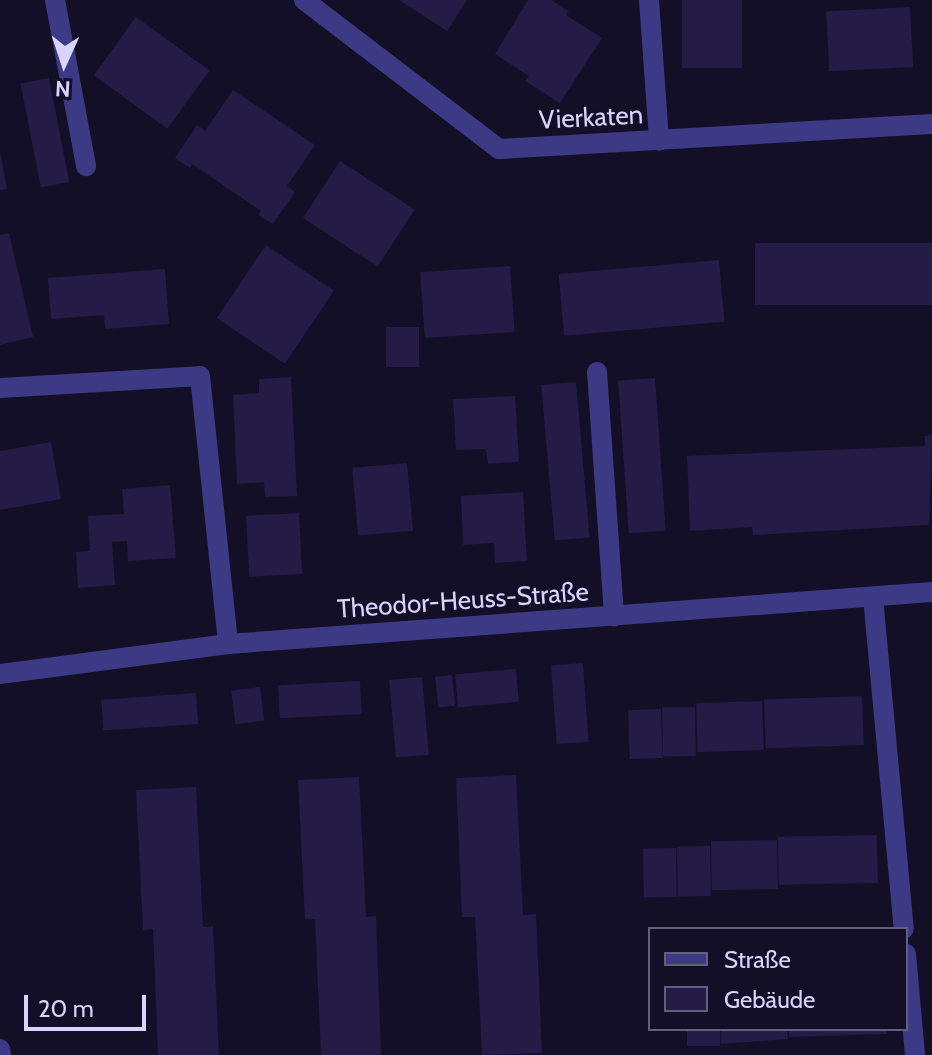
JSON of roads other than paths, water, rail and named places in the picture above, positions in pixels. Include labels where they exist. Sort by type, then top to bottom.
[{"type":"street","points":[[55,0],[86,166]]},
{"type":"street","name":"Vierkaten","points":[[304,0],[499,149],[932,124]]},
{"type":"street","points":[[649,0],[659,141]]},
{"type":"street","points":[[597,372],[614,616]]},
{"type":"street","points":[[0,388],[200,376],[228,644]]},
{"type":"street","name":"Theodor-Heuss-Straße","points":[[0,674],[228,644],[932,592]]},
{"type":"street","points":[[873,597],[904,927]]},
{"type":"street","points":[[908,976],[915,1055]]}]
